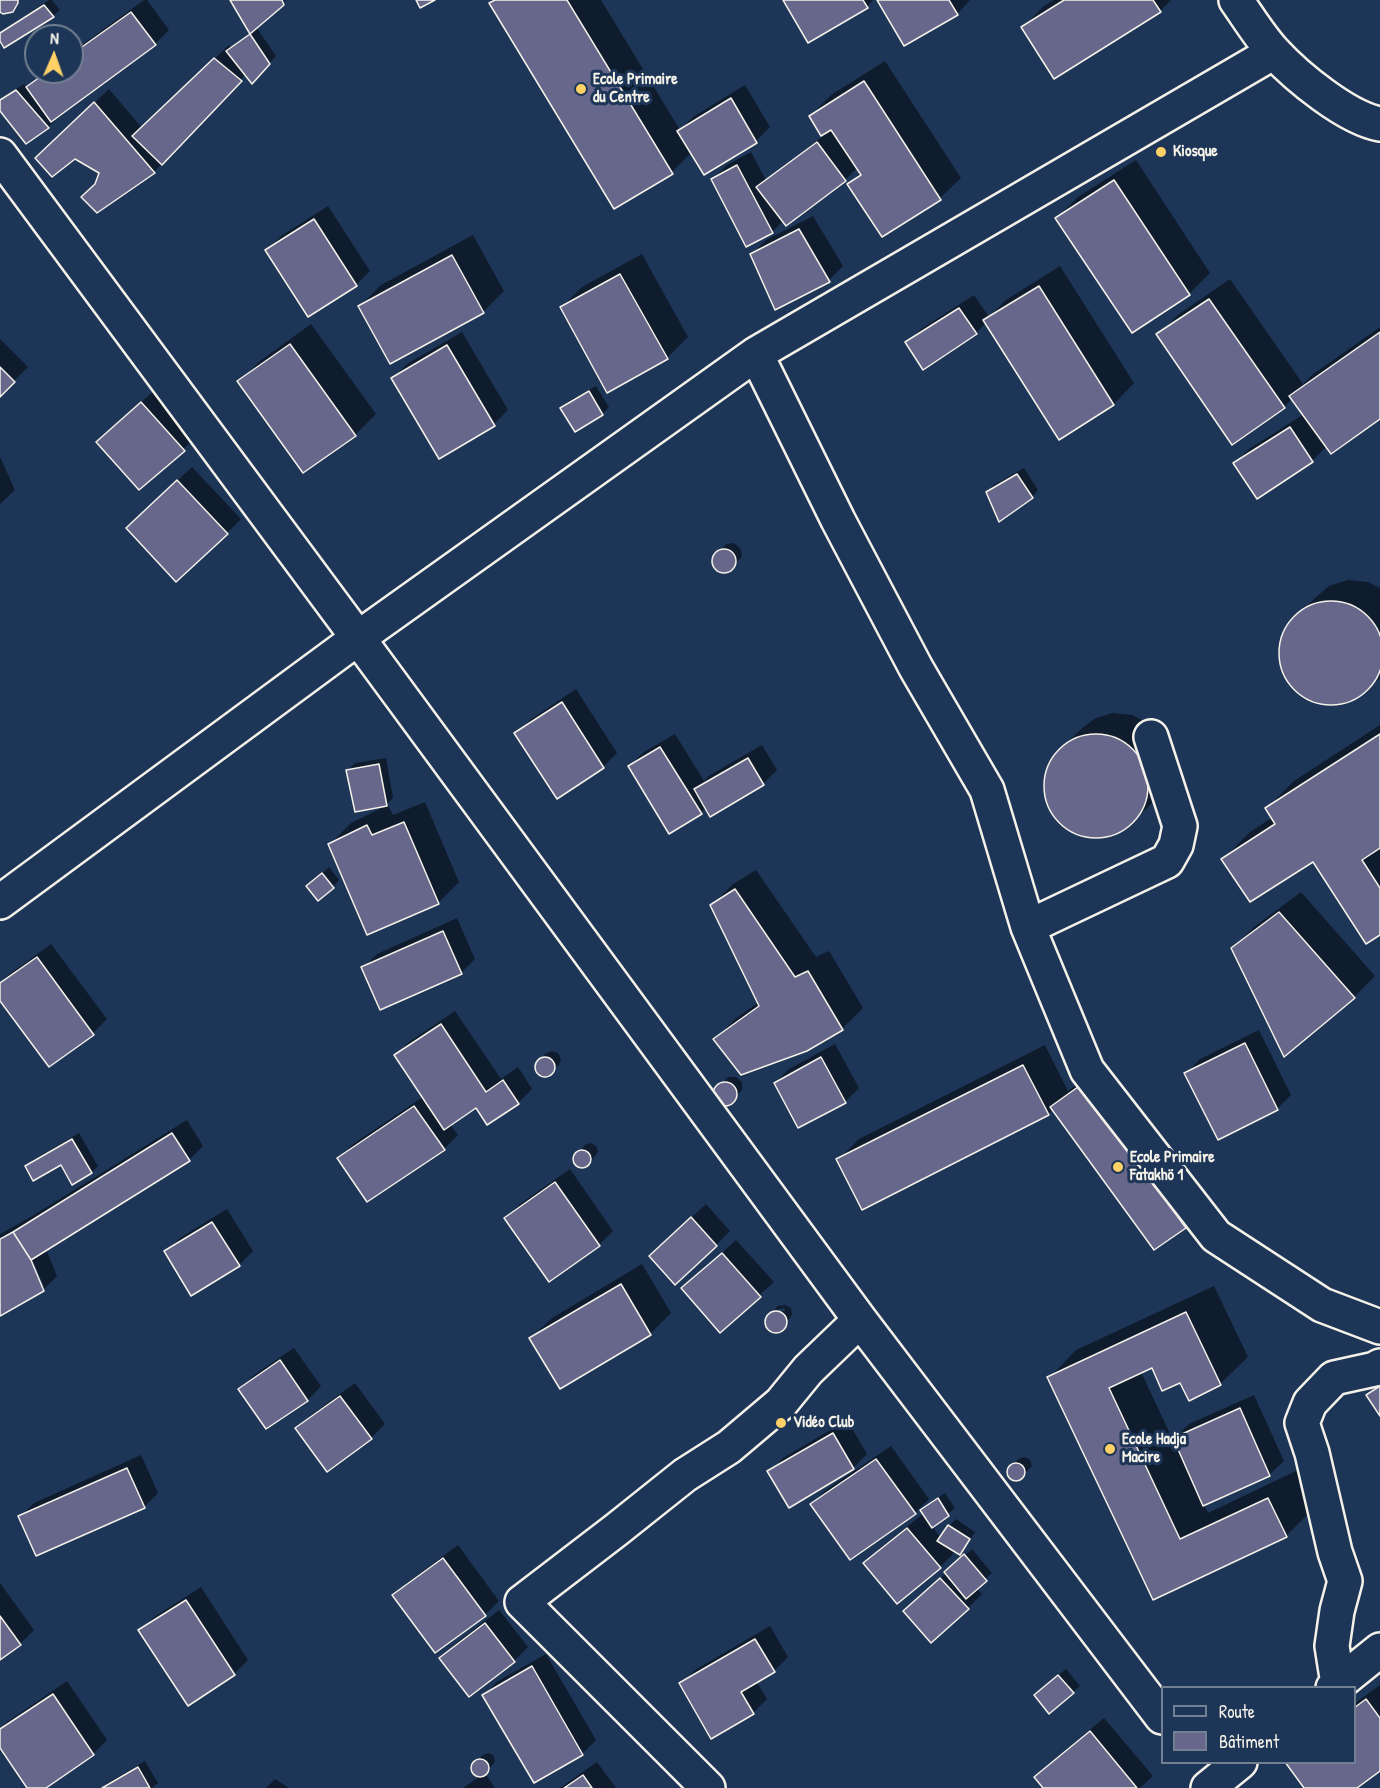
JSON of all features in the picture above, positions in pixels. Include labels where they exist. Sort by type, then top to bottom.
[{"type":"street","points":[[1236,0],[1274,52],[1323,96],[1369,122],[1380,124]]},
{"type":"street","points":[[0,902],[358,638],[756,354],[1274,52]]},
{"type":"street","points":[[0,155],[860,1320],[1161,1716]]},
{"type":"street","points":[[756,354],[838,520],[916,668],[987,789],[1028,927],[1087,1070],[1216,1236],[1322,1305],[1380,1327]]},
{"type":"street","points":[[1028,927],[1167,861],[1176,845],[1179,826],[1151,736]]},
{"type":"street","points":[[708,1788],[522,1602],[685,1475],[729,1447],[782,1403],[808,1370],[860,1320]]},
{"type":"street","points":[[1335,1685],[1332,1646],[1337,1611],[1345,1581],[1335,1552],[1312,1453],[1302,1423],[1310,1403],[1335,1378],[1380,1366]]},
{"type":"street","points":[[1335,1685],[1380,1650]]},
{"type":"street","points":[[1206,1778],[1236,1764]]},
{"type":"building","points":[[0,0],[18,0],[18,3],[13,12],[3,14],[0,12]]},
{"type":"building","points":[[230,0],[282,0],[284,5],[250,34]]},
{"type":"building","points":[[416,0],[435,0],[420,8]]},
{"type":"building","name":"Ecole Primaire du Centre","points":[[495,0],[567,0],[673,174],[614,209],[489,3]]},
{"type":"building","points":[[783,0],[863,0],[868,8],[808,43]]},
{"type":"building","points":[[877,0],[949,0],[958,15],[904,46]]},
{"type":"building","points":[[1064,0],[1153,0],[1161,12],[1054,79],[1021,27]]},
{"type":"building","points":[[44,5],[54,17],[43,24],[24,24],[24,36],[4,48],[0,41],[0,33]]},
{"type":"building","points":[[131,12],[156,45],[51,122],[26,87],[30,84],[84,84],[84,45]]},
{"type":"building","points":[[250,34],[270,64],[252,84],[226,51]]},
{"type":"building","points":[[214,58],[242,81],[162,165],[132,136]]},
{"type":"building","points":[[864,81],[941,200],[882,237],[847,184],[861,175],[831,130],[821,136],[809,116]]},
{"type":"building","points":[[16,90],[49,128],[26,144],[0,111],[0,100]]},
{"type":"building","points":[[731,98],[757,143],[704,175],[677,131]]},
{"type":"building","points":[[94,102],[155,173],[97,213],[81,197],[95,184],[99,173],[75,159],[52,177],[35,158]]},
{"type":"building","points":[[817,142],[846,181],[786,226],[756,187]]},
{"type":"building","points":[[737,165],[773,233],[746,247],[711,179]]},
{"type":"building","points":[[1114,180],[1190,295],[1132,333],[1055,218]]},
{"type":"building","points":[[314,219],[357,286],[308,317],[265,250]]},
{"type":"building","points":[[799,229],[830,282],[775,310],[750,254]]},
{"type":"building","points":[[452,255],[484,313],[390,364],[358,306]]},
{"type":"building","points":[[620,274],[668,359],[607,393],[560,307]]},
{"type":"building","points":[[1039,286],[1114,405],[1059,440],[983,320]]},
{"type":"building","points":[[1209,299],[1285,408],[1232,445],[1156,334]]},
{"type":"building","points":[[959,308],[977,334],[923,370],[905,342]]},
{"type":"building","points":[[1380,332],[1380,419],[1331,454],[1289,396]]},
{"type":"building","points":[[290,344],[356,436],[303,473],[237,381]]},
{"type":"building","points":[[447,345],[495,426],[439,459],[391,378]]},
{"type":"building","points":[[0,367],[15,382],[0,397]]},
{"type":"building","points":[[589,391],[603,415],[575,432],[560,408]]},
{"type":"building","points":[[141,402],[185,451],[139,490],[96,442]]},
{"type":"building","points":[[1290,427],[1313,462],[1257,499],[1233,463]]},
{"type":"building","points":[[1017,474],[1033,498],[999,522],[986,492]]},
{"type":"building","points":[[177,480],[228,534],[176,582],[126,528]]},
{"type":"building","points":[[724,549],[729,550],[735,556],[735,566],[729,572],[724,573],[719,572],[713,566],[712,561],[713,556],[719,550]]},
{"type":"building","points":[[1331,601],[1351,605],[1368,616],[1379,633],[1381,666],[1379,673],[1368,690],[1351,701],[1331,705],[1311,701],[1294,690],[1283,673],[1279,653],[1283,633],[1294,616],[1311,605]]},
{"type":"building","points":[[562,702],[604,768],[557,799],[514,733]]},
{"type":"building","points":[[1096,734],[1116,738],[1133,749],[1144,766],[1148,786],[1144,806],[1133,823],[1116,834],[1096,838],[1076,834],[1059,823],[1048,806],[1044,786],[1048,766],[1059,749],[1076,738]]},
{"type":"building","points":[[1380,734],[1380,848],[1362,860],[1380,888],[1380,935],[1366,944],[1313,862],[1250,902],[1221,859],[1275,824],[1265,808]]},
{"type":"building","points":[[660,747],[702,814],[669,834],[628,766]]},
{"type":"building","points":[[748,758],[764,785],[710,817],[694,789]]},
{"type":"building","points":[[379,764],[387,806],[355,812],[346,770]]},
{"type":"building","points":[[404,822],[439,904],[367,935],[328,844],[367,825],[372,835]]},
{"type":"building","points":[[322,873],[334,888],[318,901],[306,886]]},
{"type":"building","points":[[735,889],[795,977],[808,971],[843,1030],[807,1051],[741,1075],[713,1039],[759,1006],[710,905]]},
{"type":"building","points":[[1279,912],[1355,998],[1284,1057],[1231,948]]},
{"type":"building","points":[[443,931],[462,974],[380,1010],[361,967]]},
{"type":"building","points":[[37,957],[94,1035],[49,1067],[0,1001],[0,983]]},
{"type":"building","points":[[441,1024],[486,1092],[503,1080],[519,1104],[487,1125],[476,1108],[444,1130],[394,1055]]},
{"type":"building","points":[[1245,1043],[1278,1110],[1218,1140],[1184,1073]]},
{"type":"building","points":[[545,1057],[552,1060],[555,1067],[552,1074],[545,1077],[538,1074],[535,1067],[538,1060]]},
{"type":"building","points":[[821,1057],[846,1103],[798,1128],[774,1083]]},
{"type":"building","points":[[1023,1065],[1049,1115],[862,1210],[836,1159]]},
{"type":"building","points":[[725,1082],[730,1083],[736,1089],[736,1099],[730,1105],[725,1106],[720,1105],[714,1099],[713,1094],[714,1089],[720,1083]]},
{"type":"building","name":"Ecole Primaire Fatakhö 1","points":[[1082,1084],[1186,1228],[1154,1250],[1050,1107]]},
{"type":"building","points":[[414,1106],[445,1150],[367,1202],[337,1158]]},
{"type":"building","points":[[172,1133],[190,1161],[31,1260],[13,1232]]},
{"type":"building","points":[[72,1139],[92,1173],[72,1185],[61,1165],[33,1181],[25,1166]]},
{"type":"building","points":[[578,1150],[586,1150],[591,1155],[589,1166],[578,1168],[573,1163],[573,1155]]},
{"type":"building","points":[[555,1182],[600,1246],[549,1282],[504,1218]]},
{"type":"building","points":[[691,1217],[717,1246],[675,1285],[649,1256]]},
{"type":"building","points":[[212,1222],[240,1266],[191,1296],[164,1251]]},
{"type":"building","points":[[13,1232],[31,1260],[44,1291],[0,1316],[0,1239]]},
{"type":"building","points":[[722,1253],[761,1297],[720,1333],[681,1288]]},
{"type":"building","points":[[621,1284],[651,1335],[560,1389],[529,1338]]},
{"type":"building","points":[[776,1311],[784,1314],[787,1322],[784,1330],[776,1333],[768,1330],[765,1322],[768,1314]]},
{"type":"building","name":"Ecole Hadja Macire","points":[[1186,1312],[1221,1385],[1189,1401],[1180,1383],[1162,1391],[1152,1368],[1109,1388],[1180,1539],[1268,1498],[1287,1537],[1153,1600],[1047,1377]]},
{"type":"building","points":[[280,1360],[308,1401],[266,1429],[238,1389]]},
{"type":"building","points":[[1380,1386],[1380,1416],[1366,1395]]},
{"type":"building","points":[[340,1396],[372,1439],[327,1472],[295,1428]]},
{"type":"building","points":[[1240,1408],[1270,1476],[1203,1506],[1173,1438]]},
{"type":"building","points":[[833,1433],[854,1469],[789,1508],[767,1471]]},
{"type":"building","points":[[876,1459],[916,1514],[850,1560],[810,1504]]},
{"type":"building","points":[[1016,1463],[1022,1466],[1025,1472],[1022,1478],[1016,1481],[1010,1478],[1007,1472],[1010,1466]]},
{"type":"building","points":[[127,1468],[145,1508],[36,1556],[18,1516]]},
{"type":"building","points":[[938,1498],[949,1516],[932,1528],[920,1510]]},
{"type":"building","points":[[948,1525],[970,1539],[960,1555],[937,1541]]},
{"type":"building","points":[[907,1528],[941,1568],[897,1604],[863,1563]]},
{"type":"building","points":[[964,1554],[987,1581],[966,1599],[944,1572]]},
{"type":"building","points":[[443,1558],[486,1616],[435,1653],[392,1595]]},
{"type":"building","points":[[940,1578],[969,1609],[931,1643],[903,1611]]},
{"type":"building","points":[[186,1600],[235,1675],[188,1706],[138,1630]]},
{"type":"building","points":[[0,1616],[21,1645],[0,1660]]},
{"type":"building","points":[[485,1623],[515,1662],[469,1697],[439,1658]]},
{"type":"building","points":[[755,1639],[775,1672],[741,1692],[754,1714],[711,1739],[679,1683]]},
{"type":"building","points":[[532,1666],[583,1755],[534,1783],[482,1695]]},
{"type":"building","points":[[1058,1675],[1074,1693],[1049,1714],[1034,1695]]},
{"type":"building","points":[[53,1694],[94,1755],[46,1788],[27,1788],[0,1748],[0,1729]]},
{"type":"building","points":[[1366,1699],[1380,1718],[1380,1771],[1357,1788],[1304,1788],[1286,1764],[1356,1764],[1356,1706]]},
{"type":"building","points":[[1090,1731],[1137,1788],[1043,1788],[1034,1777]]},
{"type":"building","points":[[480,1759],[486,1762],[489,1768],[486,1774],[480,1777],[474,1774],[471,1768],[474,1762]]},
{"type":"building","points":[[138,1767],[150,1788],[102,1788]]},
{"type":"building","points":[[583,1775],[592,1788],[564,1788]]},
{"type":"place","name":"Ecole Primaire du Centre","points":[[581,89]]},
{"type":"place","name":"Kiosque","points":[[1161,152]]},
{"type":"place","name":"Ecole Primaire Fatakhö 1","points":[[1118,1167]]},
{"type":"place","name":"Vidéo Club","points":[[781,1423]]},
{"type":"place","name":"Ecole Hadja Macire","points":[[1110,1449]]}]
